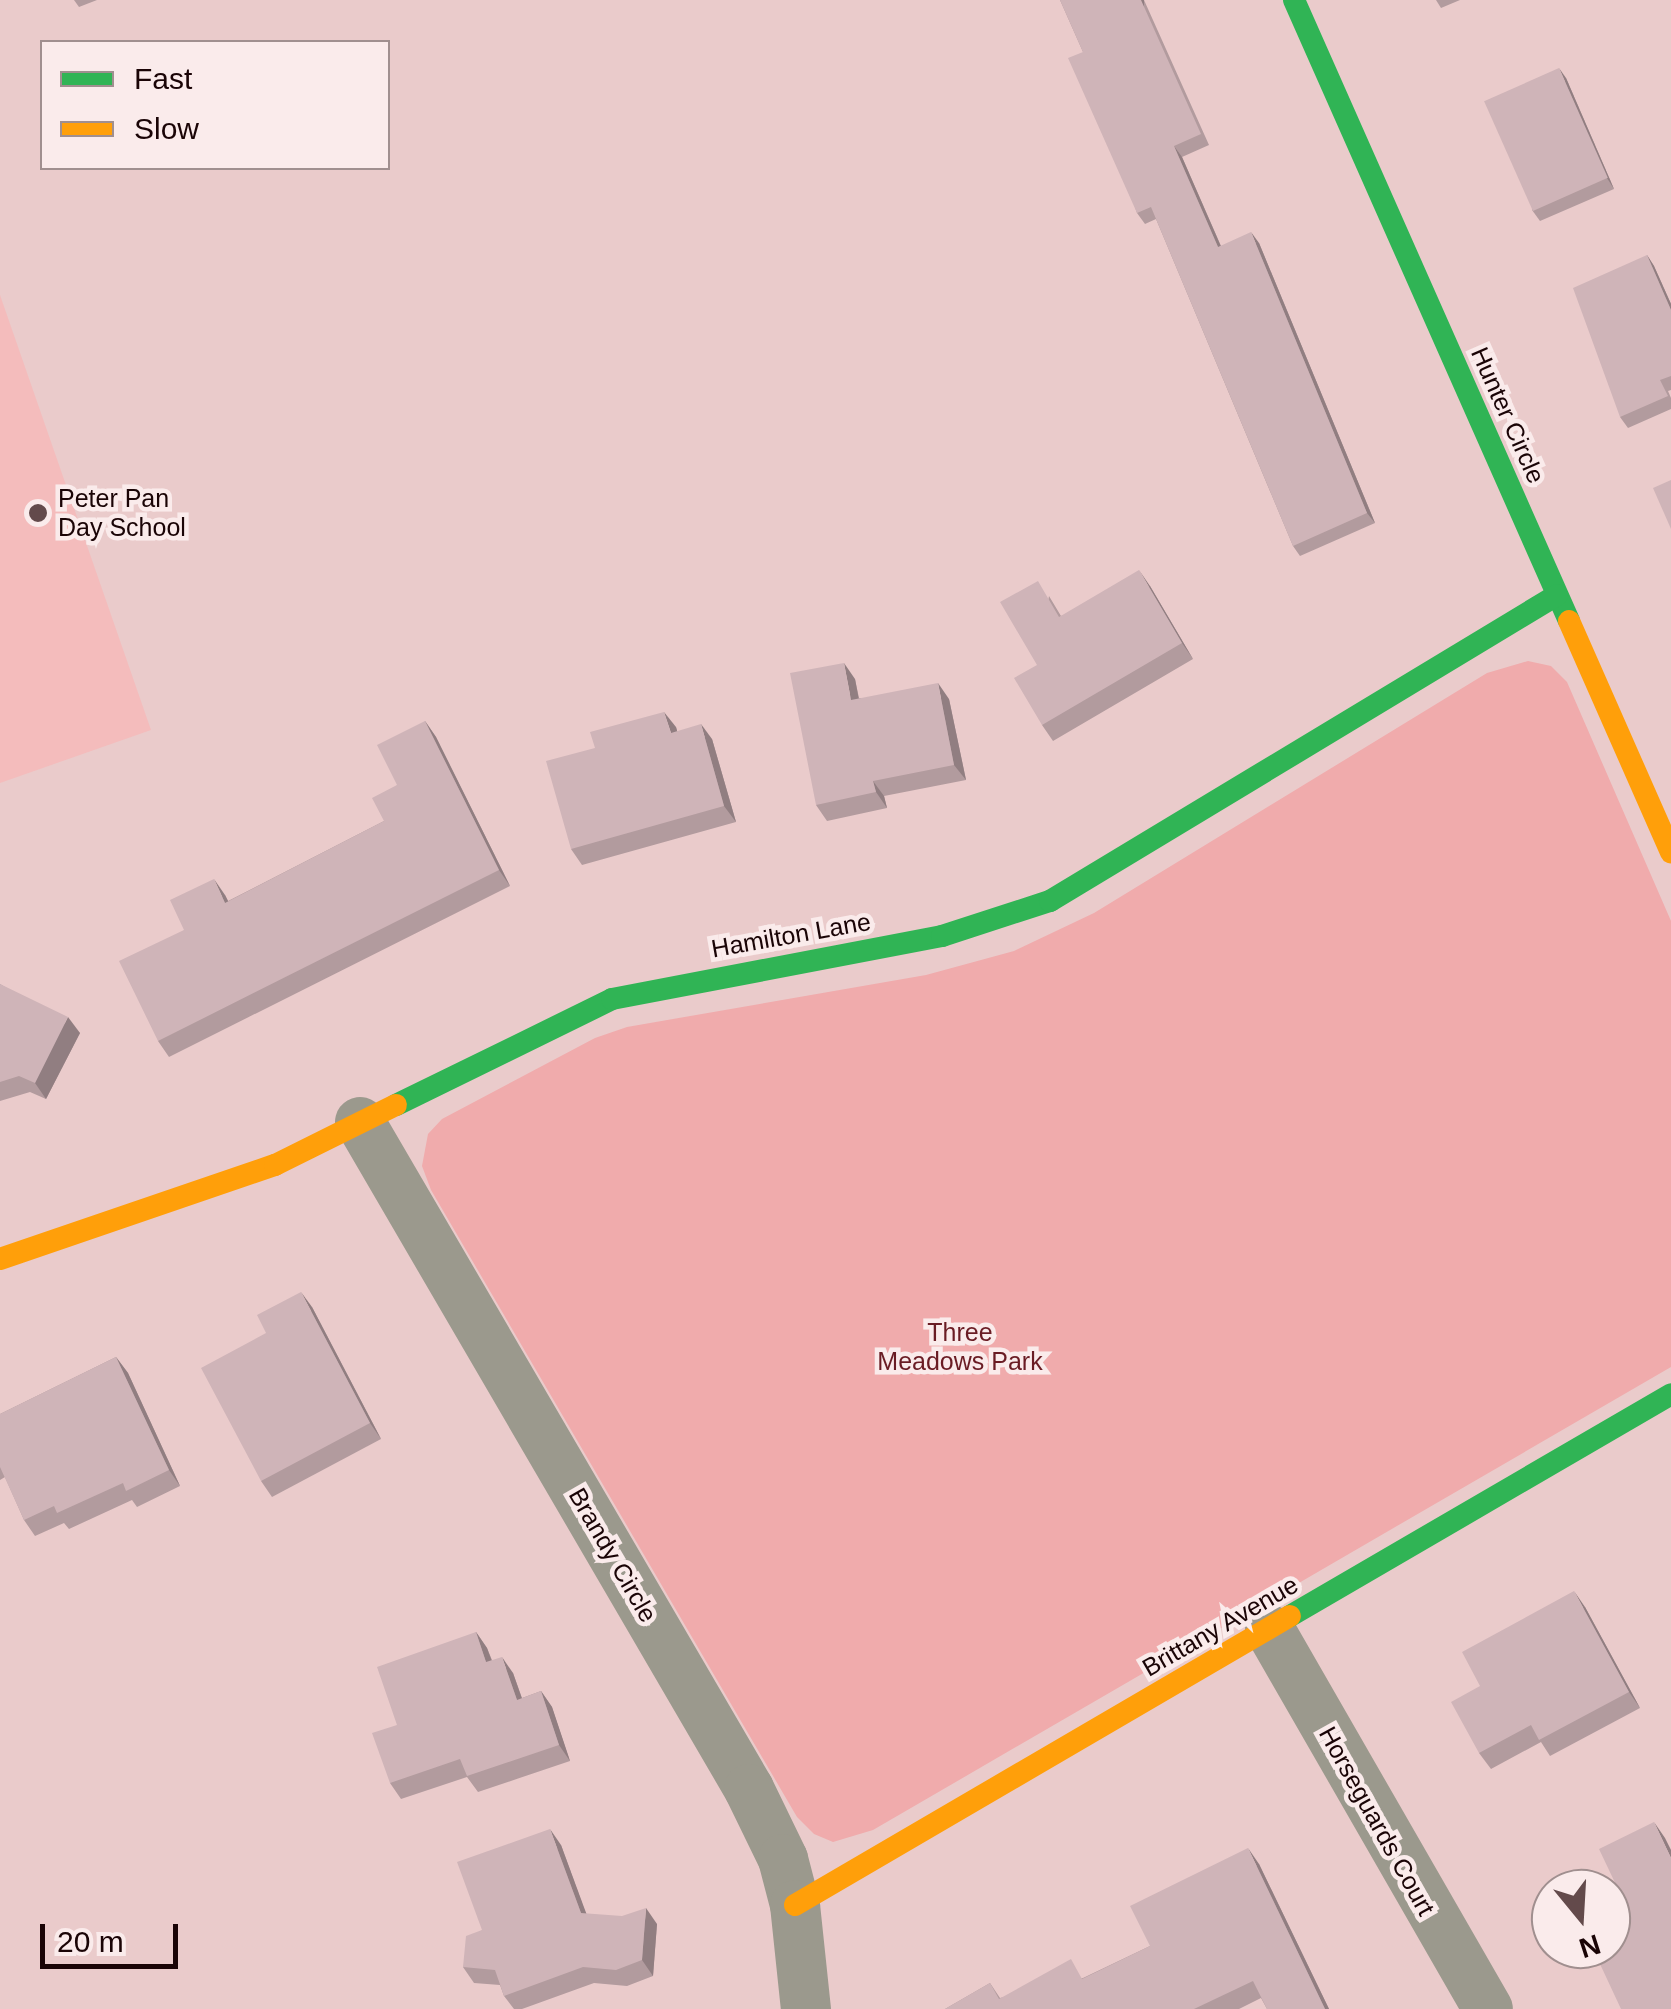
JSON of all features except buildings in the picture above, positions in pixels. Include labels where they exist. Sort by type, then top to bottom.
[{"type":"street","name":"Hunter Circle","points":[[1294,0],[1671,852]]},
{"type":"street","name":"Hamilton Lane","points":[[0,1259],[274,1165],[612,999],[942,936],[1050,901],[1557,595]]},
{"type":"street","name":"Brandy Circle","points":[[360,1122],[750,1789],[783,1859],[795,1905],[806,2009]]},
{"type":"street","name":"Brittany Avenue","points":[[795,1905],[1671,1394]]},
{"type":"street","name":"Horseguards Court","points":[[1270,1630],[1488,2009]]},
{"type":"shaded area","name":"Peter Pan Day School","points":[[0,295],[151,730],[0,783]]},
{"type":"green space","name":"Three Meadows Park","points":[[1528,661],[1551,666],[1567,682],[1671,921],[1671,1367],[873,1830],[833,1842],[814,1834],[797,1817],[431,1190],[422,1166],[428,1134],[442,1119],[595,1038],[627,1027],[926,975],[1014,951],[1094,913],[1487,673]]},
{"type":"traffic: fast","points":[[1294,0],[1569,621]]},
{"type":"traffic: fast","points":[[396,1105],[612,999],[942,936],[1050,901],[1557,595]]},
{"type":"traffic: fast","points":[[1290,1616],[1671,1394]]},
{"type":"traffic: slow","points":[[1569,621],[1671,852]]},
{"type":"traffic: slow","points":[[0,1259],[275,1165],[396,1105]]},
{"type":"traffic: slow","points":[[795,1905],[1290,1616]]},
{"type":"place","name":"Peter Pan Day School","points":[[38,513]]}]
